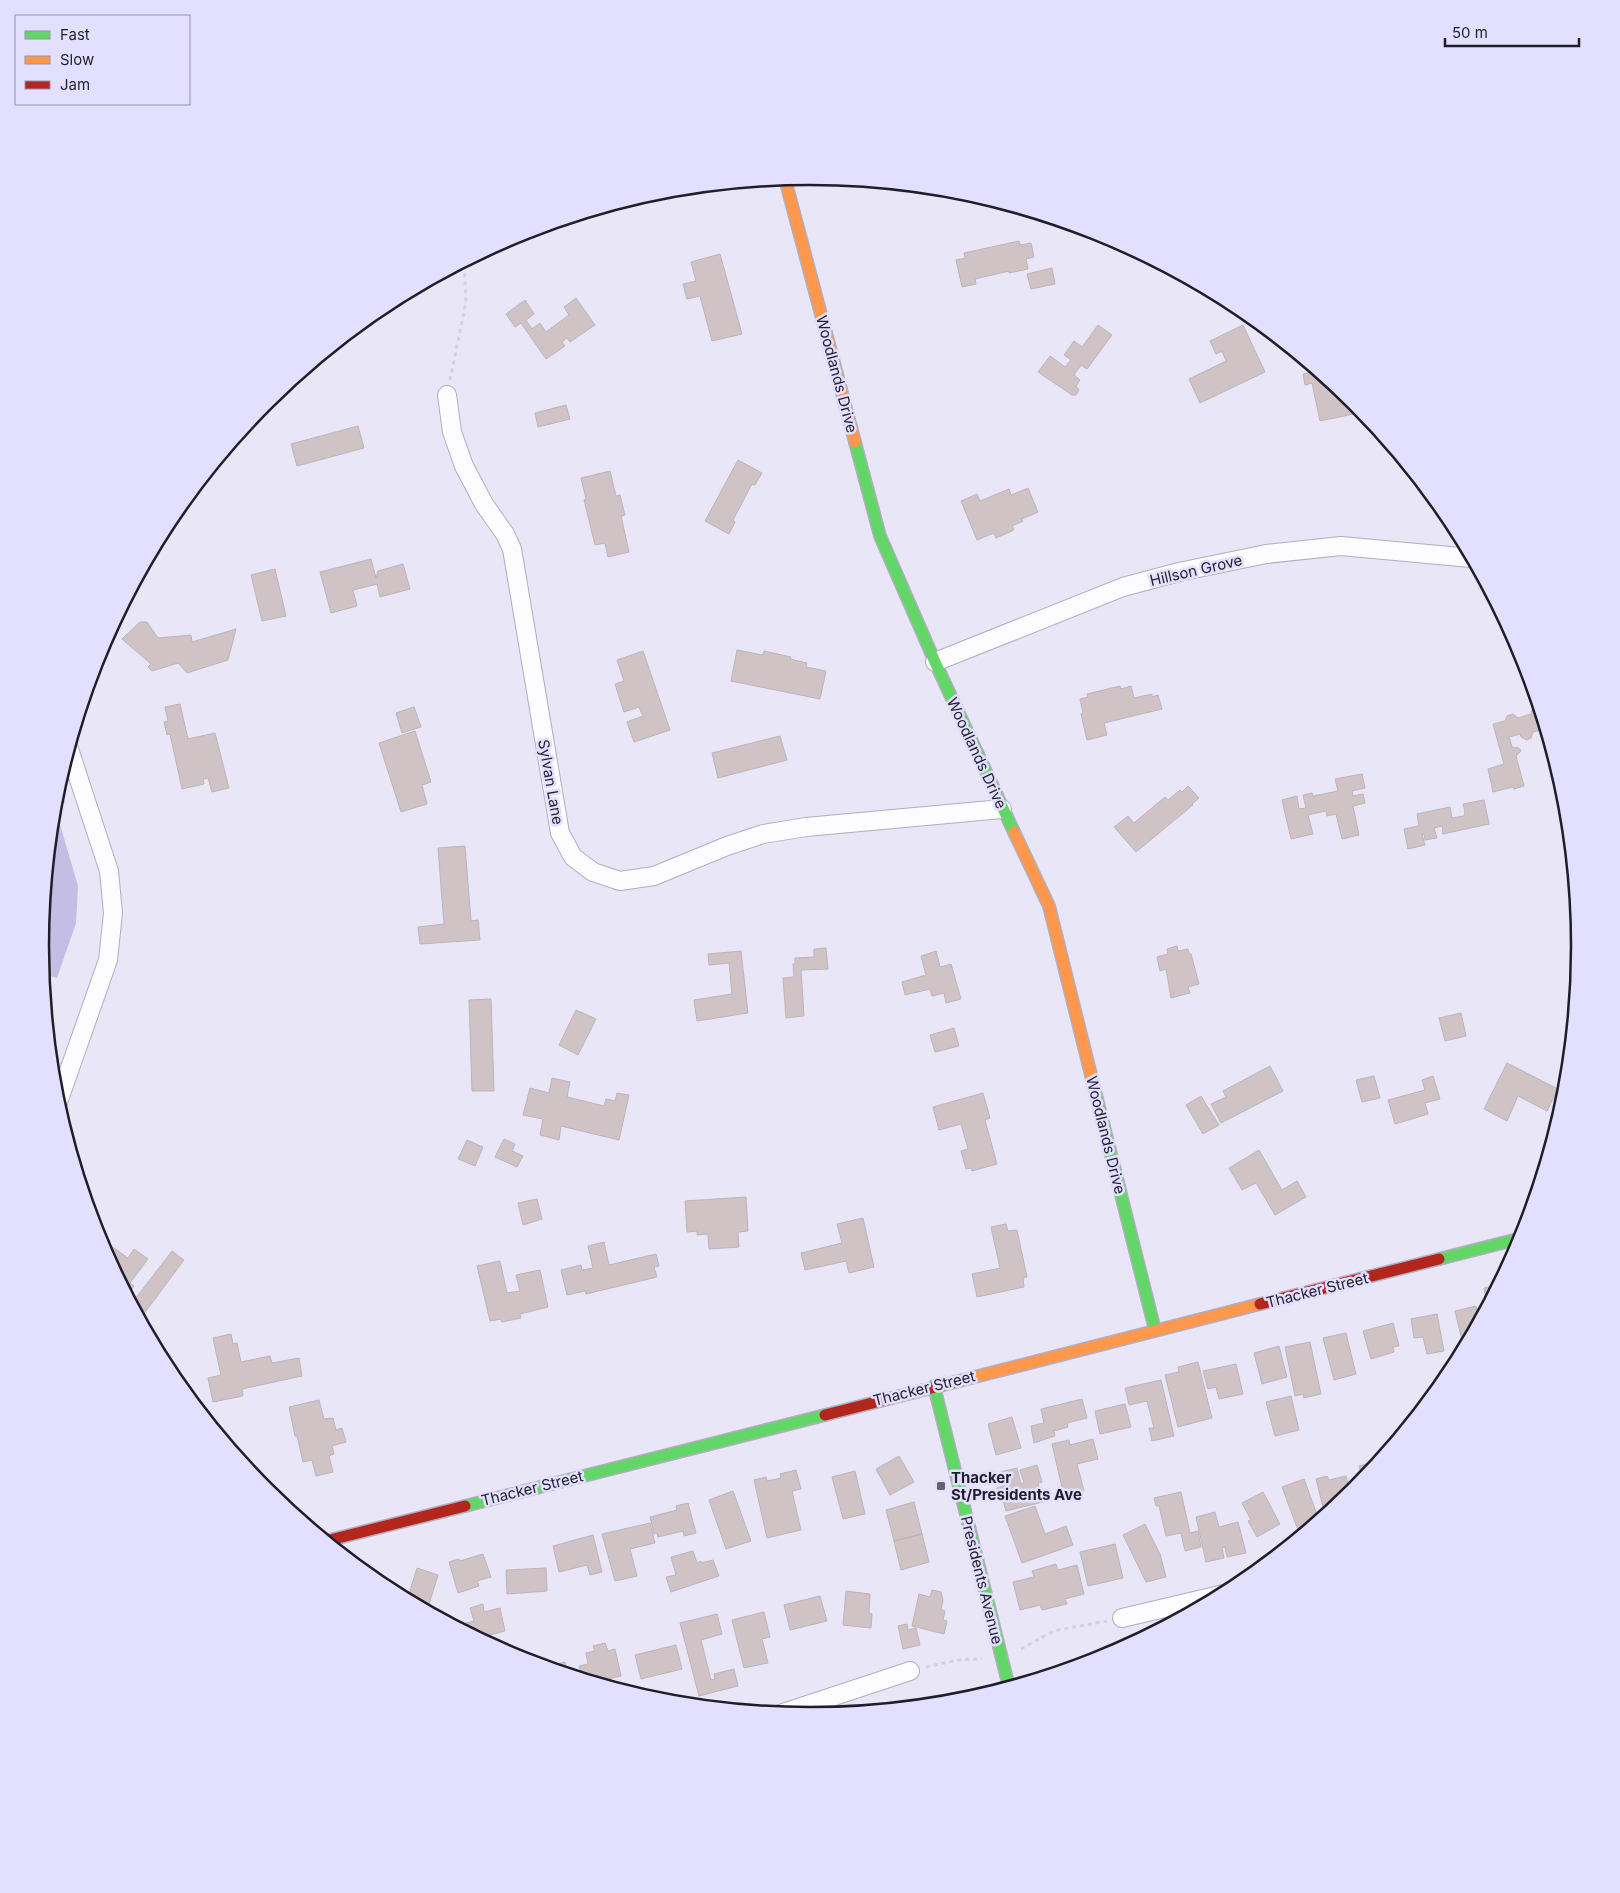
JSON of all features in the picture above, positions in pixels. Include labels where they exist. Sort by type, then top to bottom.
[{"type":"street","name":"Woodlands Drive","points":[[787,186],[880,536],[1002,809],[1049,906],[1155,1330]]},
{"type":"street","name":"Sylvan Lane","points":[[447,395],[452,432],[464,466],[484,504],[505,534],[512,549],[560,833],[573,857],[593,872],[620,881],[654,876],[727,846],[763,834],[806,827],[1002,809]]},
{"type":"street","name":"Hillson Grove","points":[[935,662],[1124,587],[1179,572],[1266,554],[1341,546],[1464,557]]},
{"type":"street","points":[[62,1090],[108,960],[113,913],[109,871],[72,759]]},
{"type":"street","name":"Thacker Street","points":[[333,1539],[1512,1241]]},
{"type":"street","name":"Presidents Avenue","points":[[934,1386],[1008,1682]]},
{"type":"street","points":[[1122,1618],[1201,1599]]},
{"type":"street","points":[[799,1708],[910,1671]]},
{"type":"path","points":[[447,395],[466,302],[464,269]]},
{"type":"path","points":[[910,1671],[952,1661],[981,1660],[1001,1656],[1018,1650],[1058,1630],[1122,1618]]},
{"type":"shaded area","points":[[59,822],[78,886],[76,923],[57,978],[50,976],[49,946],[50,897]]},
{"type":"building","points":[[1019,241],[1020,245],[1031,243],[1034,257],[1026,259],[1028,269],[1009,273],[1009,271],[975,279],[976,284],[962,287],[956,260],[965,258],[964,253]]},
{"type":"building","points":[[720,254],[742,334],[712,341],[700,296],[687,299],[683,284],[696,281],[691,262]]},
{"type":"building","points":[[1052,268],[1055,284],[1031,289],[1027,274]]},
{"type":"building","points":[[576,298],[595,325],[570,342],[567,338],[562,342],[565,346],[546,359],[521,323],[515,327],[506,314],[525,300],[534,314],[526,320],[532,329],[540,323],[546,332],[569,315],[564,307]]},
{"type":"building","points":[[1098,325],[1112,335],[1087,369],[1081,365],[1074,375],[1080,380],[1076,386],[1079,390],[1076,395],[1072,395],[1038,372],[1050,356],[1065,367],[1071,360],[1064,355],[1074,341],[1082,347]]},
{"type":"building","points":[[1243,325],[1265,372],[1200,403],[1189,379],[1226,361],[1222,351],[1216,354],[1210,341]]},
{"type":"building","points":[[1309,371],[1354,414],[1320,421],[1312,383],[1305,385],[1303,374],[1309,373]]},
{"type":"building","points":[[566,405],[570,419],[538,427],[535,413]]},
{"type":"building","points":[[358,426],[364,448],[297,466],[291,444]]},
{"type":"building","points":[[738,460],[762,473],[755,485],[752,484],[733,520],[735,522],[729,534],[705,521]]},
{"type":"building","points":[[610,471],[616,496],[620,495],[625,515],[621,516],[629,552],[608,557],[605,543],[595,545],[584,500],[586,499],[581,478]]},
{"type":"building","points":[[1028,488],[1038,512],[1012,526],[1014,530],[996,538],[994,533],[977,540],[961,501],[977,494],[980,501],[1009,489],[1011,495]]},
{"type":"building","points":[[371,559],[376,578],[378,571],[403,564],[410,589],[380,597],[377,584],[353,590],[357,606],[331,613],[320,572]]},
{"type":"building","points":[[275,569],[286,616],[262,621],[251,575]]},
{"type":"building","points":[[140,622],[147,622],[158,638],[191,635],[192,642],[236,629],[228,660],[187,673],[178,663],[152,671],[148,667],[151,664],[122,639]]},
{"type":"building","points":[[737,650],[763,655],[764,651],[791,657],[790,659],[807,663],[806,667],[826,671],[820,699],[731,681]]},
{"type":"building","points":[[643,651],[670,730],[634,742],[627,722],[643,716],[639,707],[624,712],[615,684],[624,681],[617,660]]},
{"type":"building","points":[[1120,686],[1121,689],[1131,686],[1134,698],[1152,694],[1152,697],[1158,695],[1162,709],[1104,723],[1107,735],[1087,740],[1081,714],[1083,713],[1080,699],[1088,697],[1087,694]]},
{"type":"building","points":[[180,704],[188,739],[215,733],[229,788],[212,792],[208,778],[203,779],[204,784],[182,789],[170,734],[167,735],[164,722],[168,721],[165,707]]},
{"type":"building","points":[[414,707],[421,727],[402,733],[396,713]]},
{"type":"building","points":[[1532,710],[1539,730],[1533,732],[1531,738],[1527,740],[1521,737],[1520,734],[1509,737],[1512,747],[1519,748],[1521,751],[1516,756],[1524,786],[1493,792],[1488,769],[1504,764],[1493,724],[1505,721],[1507,716],[1513,714],[1518,718],[1531,714]]},
{"type":"building","points":[[415,731],[431,782],[422,785],[427,804],[401,812],[379,743]]},
{"type":"building","points":[[780,736],[787,760],[718,778],[712,753]]},
{"type":"building","points":[[1362,774],[1365,788],[1352,791],[1353,796],[1363,794],[1365,803],[1353,806],[1359,835],[1342,839],[1336,814],[1327,816],[1326,811],[1308,815],[1313,834],[1291,839],[1282,800],[1297,796],[1299,809],[1306,808],[1303,795],[1312,793],[1313,796],[1338,791],[1335,779]]},
{"type":"building","points":[[1188,786],[1199,798],[1136,852],[1114,827],[1128,816],[1134,823],[1165,797],[1168,800]]},
{"type":"building","points":[[1484,800],[1489,824],[1443,834],[1442,826],[1434,828],[1437,838],[1425,840],[1424,834],[1422,834],[1425,845],[1408,849],[1404,829],[1419,826],[1417,814],[1450,807],[1452,818],[1464,816],[1463,804]]},
{"type":"building","points":[[465,846],[471,921],[478,920],[480,940],[420,944],[418,927],[444,924],[438,848]]},
{"type":"building","points":[[1177,946],[1178,951],[1188,949],[1189,954],[1191,954],[1199,984],[1188,987],[1190,993],[1171,998],[1166,969],[1160,971],[1157,957],[1168,954],[1167,949]]},
{"type":"building","points":[[826,948],[828,969],[801,970],[804,1016],[786,1018],[783,978],[794,977],[793,964],[795,964],[795,958],[814,957],[814,949]]},
{"type":"building","points":[[741,951],[748,1013],[697,1021],[694,1000],[732,994],[729,963],[709,965],[708,954]]},
{"type":"building","points":[[936,951],[940,967],[951,964],[961,999],[946,1003],[944,993],[932,996],[930,989],[905,995],[902,982],[926,975],[921,956]]},
{"type":"building","points":[[491,999],[494,1091],[472,1091],[469,1000]]},
{"type":"building","points":[[576,1010],[596,1019],[578,1055],[559,1045]]},
{"type":"building","points":[[1461,1013],[1466,1036],[1445,1041],[1439,1018]]},
{"type":"building","points":[[954,1028],[959,1046],[935,1052],[930,1035]]},
{"type":"building","points":[[1507,1063],[1558,1089],[1547,1111],[1518,1096],[1507,1121],[1484,1109]]},
{"type":"building","points":[[1270,1066],[1283,1091],[1221,1123],[1211,1104],[1226,1097],[1223,1091]]},
{"type":"building","points":[[1374,1076],[1380,1098],[1362,1102],[1356,1080]]},
{"type":"building","points":[[1433,1076],[1440,1099],[1425,1103],[1428,1114],[1395,1124],[1388,1100],[1425,1090],[1422,1080]]},
{"type":"building","points":[[552,1078],[570,1082],[567,1097],[604,1106],[606,1099],[615,1101],[617,1093],[629,1095],[619,1140],[561,1126],[559,1140],[540,1135],[543,1119],[523,1115],[530,1088],[549,1093]]},
{"type":"building","points":[[983,1093],[990,1118],[985,1120],[997,1164],[972,1171],[971,1168],[966,1169],[961,1151],[968,1149],[961,1124],[939,1130],[933,1107]]},
{"type":"building","points":[[1201,1096],[1219,1125],[1203,1134],[1186,1105]]},
{"type":"building","points":[[504,1139],[515,1144],[512,1151],[523,1156],[517,1167],[495,1157]]},
{"type":"building","points":[[467,1140],[483,1147],[475,1166],[458,1159]]},
{"type":"building","points":[[1259,1150],[1282,1190],[1297,1181],[1306,1197],[1275,1215],[1256,1183],[1242,1190],[1229,1168]]},
{"type":"building","points":[[746,1197],[748,1231],[738,1232],[739,1247],[709,1249],[708,1234],[697,1235],[697,1231],[687,1232],[685,1201]]},
{"type":"building","points":[[537,1199],[542,1219],[523,1225],[518,1203]]},
{"type":"building","points":[[863,1218],[874,1267],[849,1273],[846,1261],[805,1270],[801,1253],[842,1243],[837,1224]]},
{"type":"building","points":[[1006,1224],[1008,1231],[1017,1230],[1027,1277],[1023,1278],[1024,1287],[977,1297],[972,1274],[1000,1268],[991,1227]]},
{"type":"building","points":[[604,1242],[609,1265],[656,1254],[659,1266],[654,1267],[657,1277],[586,1294],[585,1291],[567,1295],[561,1270],[581,1265],[582,1270],[593,1268],[588,1246]]},
{"type":"building","points":[[110,1245],[128,1258],[134,1249],[148,1259],[130,1283],[134,1286],[131,1290]]},
{"type":"building","points":[[172,1251],[184,1260],[144,1314],[135,1299]]},
{"type":"building","points":[[500,1261],[507,1293],[520,1291],[516,1275],[540,1270],[548,1307],[520,1314],[521,1318],[502,1322],[501,1319],[490,1321],[477,1266]]},
{"type":"building","points":[[1491,1286],[1486,1297],[1484,1288]]},
{"type":"building","points":[[1476,1306],[1477,1312],[1462,1339],[1455,1311]]},
{"type":"building","points":[[1437,1314],[1444,1351],[1427,1354],[1423,1337],[1414,1338],[1411,1319]]},
{"type":"building","points":[[1393,1323],[1399,1346],[1393,1347],[1394,1352],[1371,1359],[1363,1331]]},
{"type":"building","points":[[1346,1333],[1356,1374],[1334,1380],[1323,1338]]},
{"type":"building","points":[[231,1334],[233,1344],[237,1343],[241,1362],[270,1356],[272,1363],[299,1358],[302,1376],[242,1389],[243,1396],[213,1402],[208,1378],[221,1375],[213,1338]]},
{"type":"building","points":[[1310,1342],[1321,1394],[1304,1398],[1303,1394],[1295,1396],[1285,1347]]},
{"type":"building","points":[[1279,1346],[1287,1377],[1262,1384],[1254,1353]]},
{"type":"building","points":[[1198,1362],[1212,1418],[1178,1427],[1165,1375],[1179,1372],[1178,1367]]},
{"type":"building","points":[[1236,1364],[1243,1394],[1219,1399],[1216,1387],[1208,1389],[1203,1371]]},
{"type":"building","points":[[1161,1380],[1174,1436],[1152,1441],[1149,1428],[1154,1428],[1147,1401],[1129,1405],[1125,1388]]},
{"type":"building","points":[[1291,1396],[1299,1430],[1275,1436],[1266,1402]]},
{"type":"building","points":[[1082,1399],[1087,1418],[1067,1423],[1068,1427],[1054,1431],[1055,1436],[1034,1443],[1031,1426],[1044,1423],[1041,1409]]},
{"type":"building","points":[[319,1400],[324,1419],[333,1418],[336,1430],[342,1428],[346,1442],[332,1446],[334,1454],[329,1456],[333,1472],[316,1476],[312,1460],[303,1462],[289,1407]]},
{"type":"building","points":[[1125,1404],[1131,1427],[1100,1434],[1095,1411]]},
{"type":"building","points":[[1012,1417],[1021,1448],[996,1455],[988,1424]]},
{"type":"building","points":[[1093,1439],[1098,1459],[1077,1464],[1084,1491],[1064,1496],[1052,1444],[1069,1440],[1070,1445]]},
{"type":"building","points":[[899,1456],[914,1482],[890,1495],[876,1469]]},
{"type":"building","points":[[1367,1464],[1360,1471],[1359,1466]]},
{"type":"building","points":[[1037,1465],[1042,1482],[1038,1483],[1043,1502],[1006,1511],[1002,1497],[999,1498],[997,1488],[1004,1486],[1000,1472],[1017,1468],[1021,1484],[1024,1483],[1020,1470]]},
{"type":"building","points":[[796,1470],[801,1489],[792,1491],[801,1530],[767,1538],[754,1480],[766,1477],[767,1481],[781,1478],[780,1474]]},
{"type":"building","points":[[855,1471],[865,1514],[843,1519],[832,1477]]},
{"type":"building","points":[[1327,1476],[1329,1480],[1346,1476],[1348,1485],[1323,1508],[1316,1479]]},
{"type":"building","points":[[1304,1479],[1317,1514],[1298,1530],[1298,1530],[1282,1487]]},
{"type":"building","points":[[733,1491],[751,1541],[726,1549],[709,1500]]},
{"type":"building","points":[[1181,1492],[1190,1533],[1198,1531],[1201,1547],[1185,1551],[1181,1533],[1166,1536],[1159,1506],[1156,1506],[1154,1498]]},
{"type":"building","points":[[1263,1492],[1280,1524],[1257,1537],[1248,1521],[1251,1520],[1242,1503]]},
{"type":"building","points":[[914,1502],[922,1534],[894,1541],[886,1510]]},
{"type":"building","points":[[688,1503],[696,1533],[684,1536],[683,1531],[658,1537],[657,1533],[654,1534],[650,1517],[677,1510],[676,1506]]},
{"type":"building","points":[[1035,1506],[1045,1534],[1066,1526],[1073,1545],[1022,1563],[1005,1516]]},
{"type":"building","points":[[1215,1512],[1219,1527],[1238,1522],[1246,1553],[1227,1557],[1225,1547],[1222,1548],[1224,1558],[1206,1562],[1196,1517]]},
{"type":"building","points":[[650,1523],[655,1543],[630,1549],[637,1576],[615,1581],[602,1534]]},
{"type":"building","points":[[1145,1524],[1160,1554],[1166,1577],[1146,1582],[1123,1535]]},
{"type":"building","points":[[922,1534],[929,1562],[901,1570],[894,1541]]},
{"type":"building","points":[[593,1535],[602,1572],[590,1575],[587,1565],[559,1572],[553,1546]]},
{"type":"building","points":[[1115,1544],[1123,1578],[1088,1586],[1080,1552]]},
{"type":"building","points":[[693,1551],[697,1563],[713,1560],[719,1576],[671,1592],[666,1577],[676,1575],[671,1557]]},
{"type":"building","points":[[483,1554],[491,1577],[477,1581],[479,1586],[458,1593],[449,1562],[459,1559],[460,1561]]},
{"type":"building","points":[[1056,1564],[1058,1570],[1077,1565],[1084,1594],[1065,1599],[1067,1604],[1042,1610],[1040,1605],[1020,1610],[1013,1582],[1034,1577],[1032,1571]]},
{"type":"building","points":[[417,1568],[438,1575],[429,1606],[409,1593]]},
{"type":"building","points":[[546,1568],[547,1591],[507,1594],[506,1570]]},
{"type":"building","points":[[932,1590],[941,1592],[943,1600],[941,1610],[945,1611],[943,1620],[947,1621],[944,1634],[912,1626],[919,1594],[930,1597]]},
{"type":"building","points":[[846,1591],[870,1594],[869,1613],[872,1614],[871,1628],[843,1625]]},
{"type":"building","points":[[820,1596],[827,1621],[790,1630],[784,1605]]},
{"type":"building","points":[[483,1604],[484,1612],[500,1608],[505,1631],[487,1636],[463,1624],[474,1621],[470,1608]]},
{"type":"building","points":[[764,1612],[770,1637],[762,1639],[768,1663],[744,1668],[732,1620]]},
{"type":"building","points":[[717,1614],[722,1634],[701,1640],[711,1680],[715,1679],[714,1674],[734,1669],[738,1686],[699,1696],[680,1623]]},
{"type":"building","points":[[907,1624],[908,1630],[916,1628],[920,1645],[903,1649],[898,1626]]},
{"type":"building","points":[[605,1643],[608,1651],[615,1649],[621,1676],[605,1680],[580,1672],[579,1666],[588,1664],[586,1653],[595,1651],[593,1646]]},
{"type":"building","points":[[676,1645],[682,1669],[641,1679],[635,1655]]},
{"type":"building","points":[[565,1662],[566,1667],[557,1664]]},
{"type":"traffic: fast","points":[[855,442],[880,536],[935,662],[1014,832]]},
{"type":"traffic: fast","points":[[1094,1087],[1155,1330]]},
{"type":"traffic: fast","points":[[1439,1259],[1512,1241]]},
{"type":"traffic: fast","points":[[934,1386],[1008,1682]]},
{"type":"traffic: fast","points":[[465,1506],[825,1415]]},
{"type":"traffic: slow","points":[[787,186],[855,442]]},
{"type":"traffic: slow","points":[[1014,832],[1049,906],[1094,1087]]},
{"type":"traffic: slow","points":[[959,1381],[1260,1304]]},
{"type":"traffic: jam","points":[[1260,1304],[1439,1259]]},
{"type":"traffic: jam","points":[[825,1415],[959,1381]]},
{"type":"traffic: jam","points":[[333,1539],[465,1506]]},
{"type":"place","name":"Thacker St/Presidents Ave","points":[[941,1486]]}]
